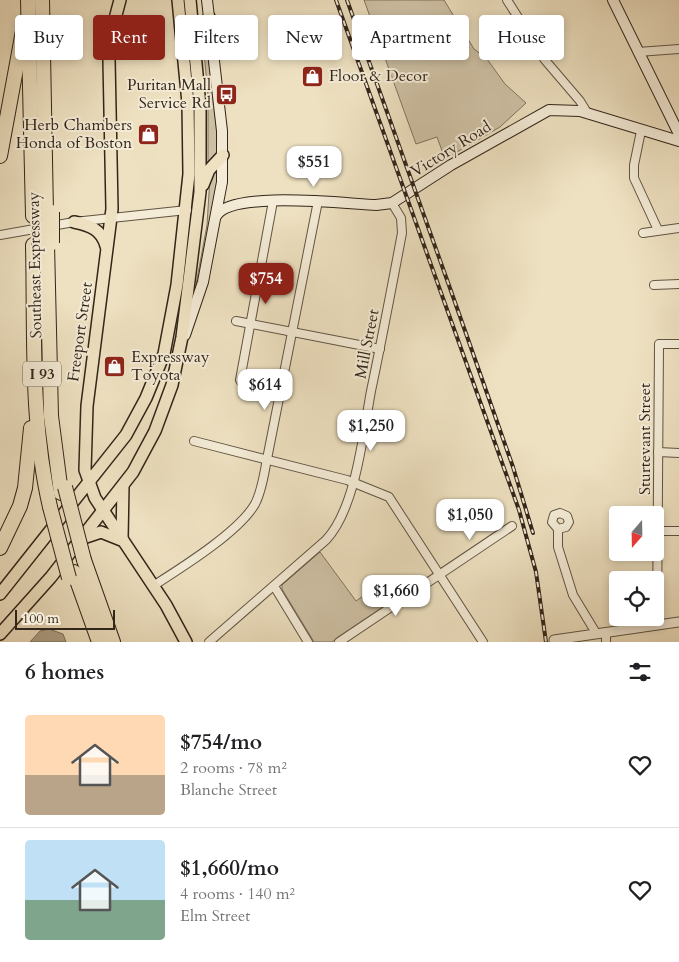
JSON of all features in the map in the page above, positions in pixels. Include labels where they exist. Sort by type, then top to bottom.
[{"type":"highway","name":"I 93","points":[[42,0],[42,214]]},
{"type":"highway","name":"Southeast Expressway","points":[[47,0],[43,244],[36,398],[39,443],[58,497],[92,642]]},
{"type":"highway","name":"Southeast Expressway","points":[[30,4],[43,244],[56,405],[58,497],[76,569],[102,613],[113,642]]},
{"type":"highway","points":[[0,156],[30,4]]},
{"type":"highway","points":[[0,548],[17,512],[25,488],[36,398]]},
{"type":"highway","name":"I 93","points":[[76,569],[99,642]]},
{"type":"highway","name":"I 93","points":[[76,569],[106,642]]},
{"type":"highway","points":[[102,613],[124,642]]},
{"type":"main road","name":"Freeport Street","points":[[120,0],[112,30],[109,60],[113,176],[107,249],[86,415],[85,474],[88,484],[104,512],[153,586],[186,642]]},
{"type":"main road","points":[[0,594],[88,484],[132,424],[160,365],[172,319],[187,210],[189,120],[178,0]]},
{"type":"main road","points":[[190,0],[191,15]]},
{"type":"main road","points":[[207,0],[209,15]]},
{"type":"main road","points":[[613,0],[679,134]]},
{"type":"main road","points":[[0,634],[35,596],[123,486],[143,455],[159,421],[172,385],[180,350],[199,204],[201,130],[195,60]]},
{"type":"main road","points":[[180,350],[202,288],[222,186],[223,155],[213,60]]},
{"type":"main road","name":"Victory Road","points":[[216,216],[222,209],[234,205],[273,201],[318,201],[376,205],[392,203],[446,168],[540,113],[563,109],[588,114],[679,141]]},
{"type":"main road","points":[[199,204],[206,176],[223,155]]},
{"type":"main road","points":[[222,186],[226,198],[234,205]]},
{"type":"main road","points":[[74,222],[96,229],[103,236],[107,249]]},
{"type":"main road","points":[[80,541],[90,534],[101,532],[122,541],[123,486]]},
{"type":"street","points":[[507,0],[545,60],[580,101],[588,114]]},
{"type":"street","points":[[638,52],[679,49]]},
{"type":"street","points":[[641,131],[634,178],[658,230]]},
{"type":"street","points":[[273,201],[240,378],[241,384],[248,390],[280,396]]},
{"type":"street","points":[[153,586],[208,549],[249,512],[258,496],[268,459],[318,201]]},
{"type":"street","name":"Mill Street","points":[[209,642],[335,530],[344,511],[353,482],[402,230],[400,218],[392,203]]},
{"type":"street","points":[[0,235],[74,222],[187,210]]},
{"type":"street","points":[[643,233],[679,228]]},
{"type":"street","points":[[654,285],[679,284]]},
{"type":"street","points":[[236,321],[380,350]]},
{"type":"street","name":"Sturtevant Street","points":[[658,506],[659,344],[679,344]]},
{"type":"street","points":[[194,441],[353,482],[391,499],[483,642]]},
{"type":"street","points":[[658,452],[679,453]]},
{"type":"street","points":[[339,642],[512,526]]},
{"type":"street","points":[[558,530],[558,547],[568,582],[582,613],[596,633]]},
{"type":"street","points":[[664,531],[679,531]]},
{"type":"street","points":[[274,586],[308,642]]},
{"type":"street","points":[[664,624],[679,622]]},
{"type":"street","points":[[554,640],[650,626]]},
{"type":"street","points":[[606,632],[606,642]]},
{"type":"shaded area","points":[[364,0],[444,0],[453,15],[369,15]]},
{"type":"shaded area","points":[[469,41],[479,53],[479,60],[488,60],[505,84],[526,103],[500,127],[445,159],[437,137],[416,144],[386,60],[469,60]]},
{"type":"shaded area","points":[[205,60],[209,60],[218,154],[208,166],[208,95]]},
{"type":"shaded area","points":[[218,166],[218,185],[193,301],[207,225],[210,177]]},
{"type":"shaded area","points":[[320,552],[356,601],[376,587],[388,604],[332,642],[314,642],[282,589],[282,585]]},
{"type":"shaded area","points":[[49,629],[63,634],[66,642],[30,642],[40,631]]},
{"type":"railway","points":[[336,0],[519,510],[536,572],[546,642]]},
{"type":"railway","points":[[347,0],[513,467],[533,533]]},
{"type":"place","name":"Floor & Decor","points":[[313,76]]},
{"type":"place","name":"Puritan Mall Service Rd","points":[[227,94]]},
{"type":"place","name":"Herb Chambers Honda of Boston","points":[[148,134]]},
{"type":"place","name":"Expressway Toyota","points":[[115,366]]}]
